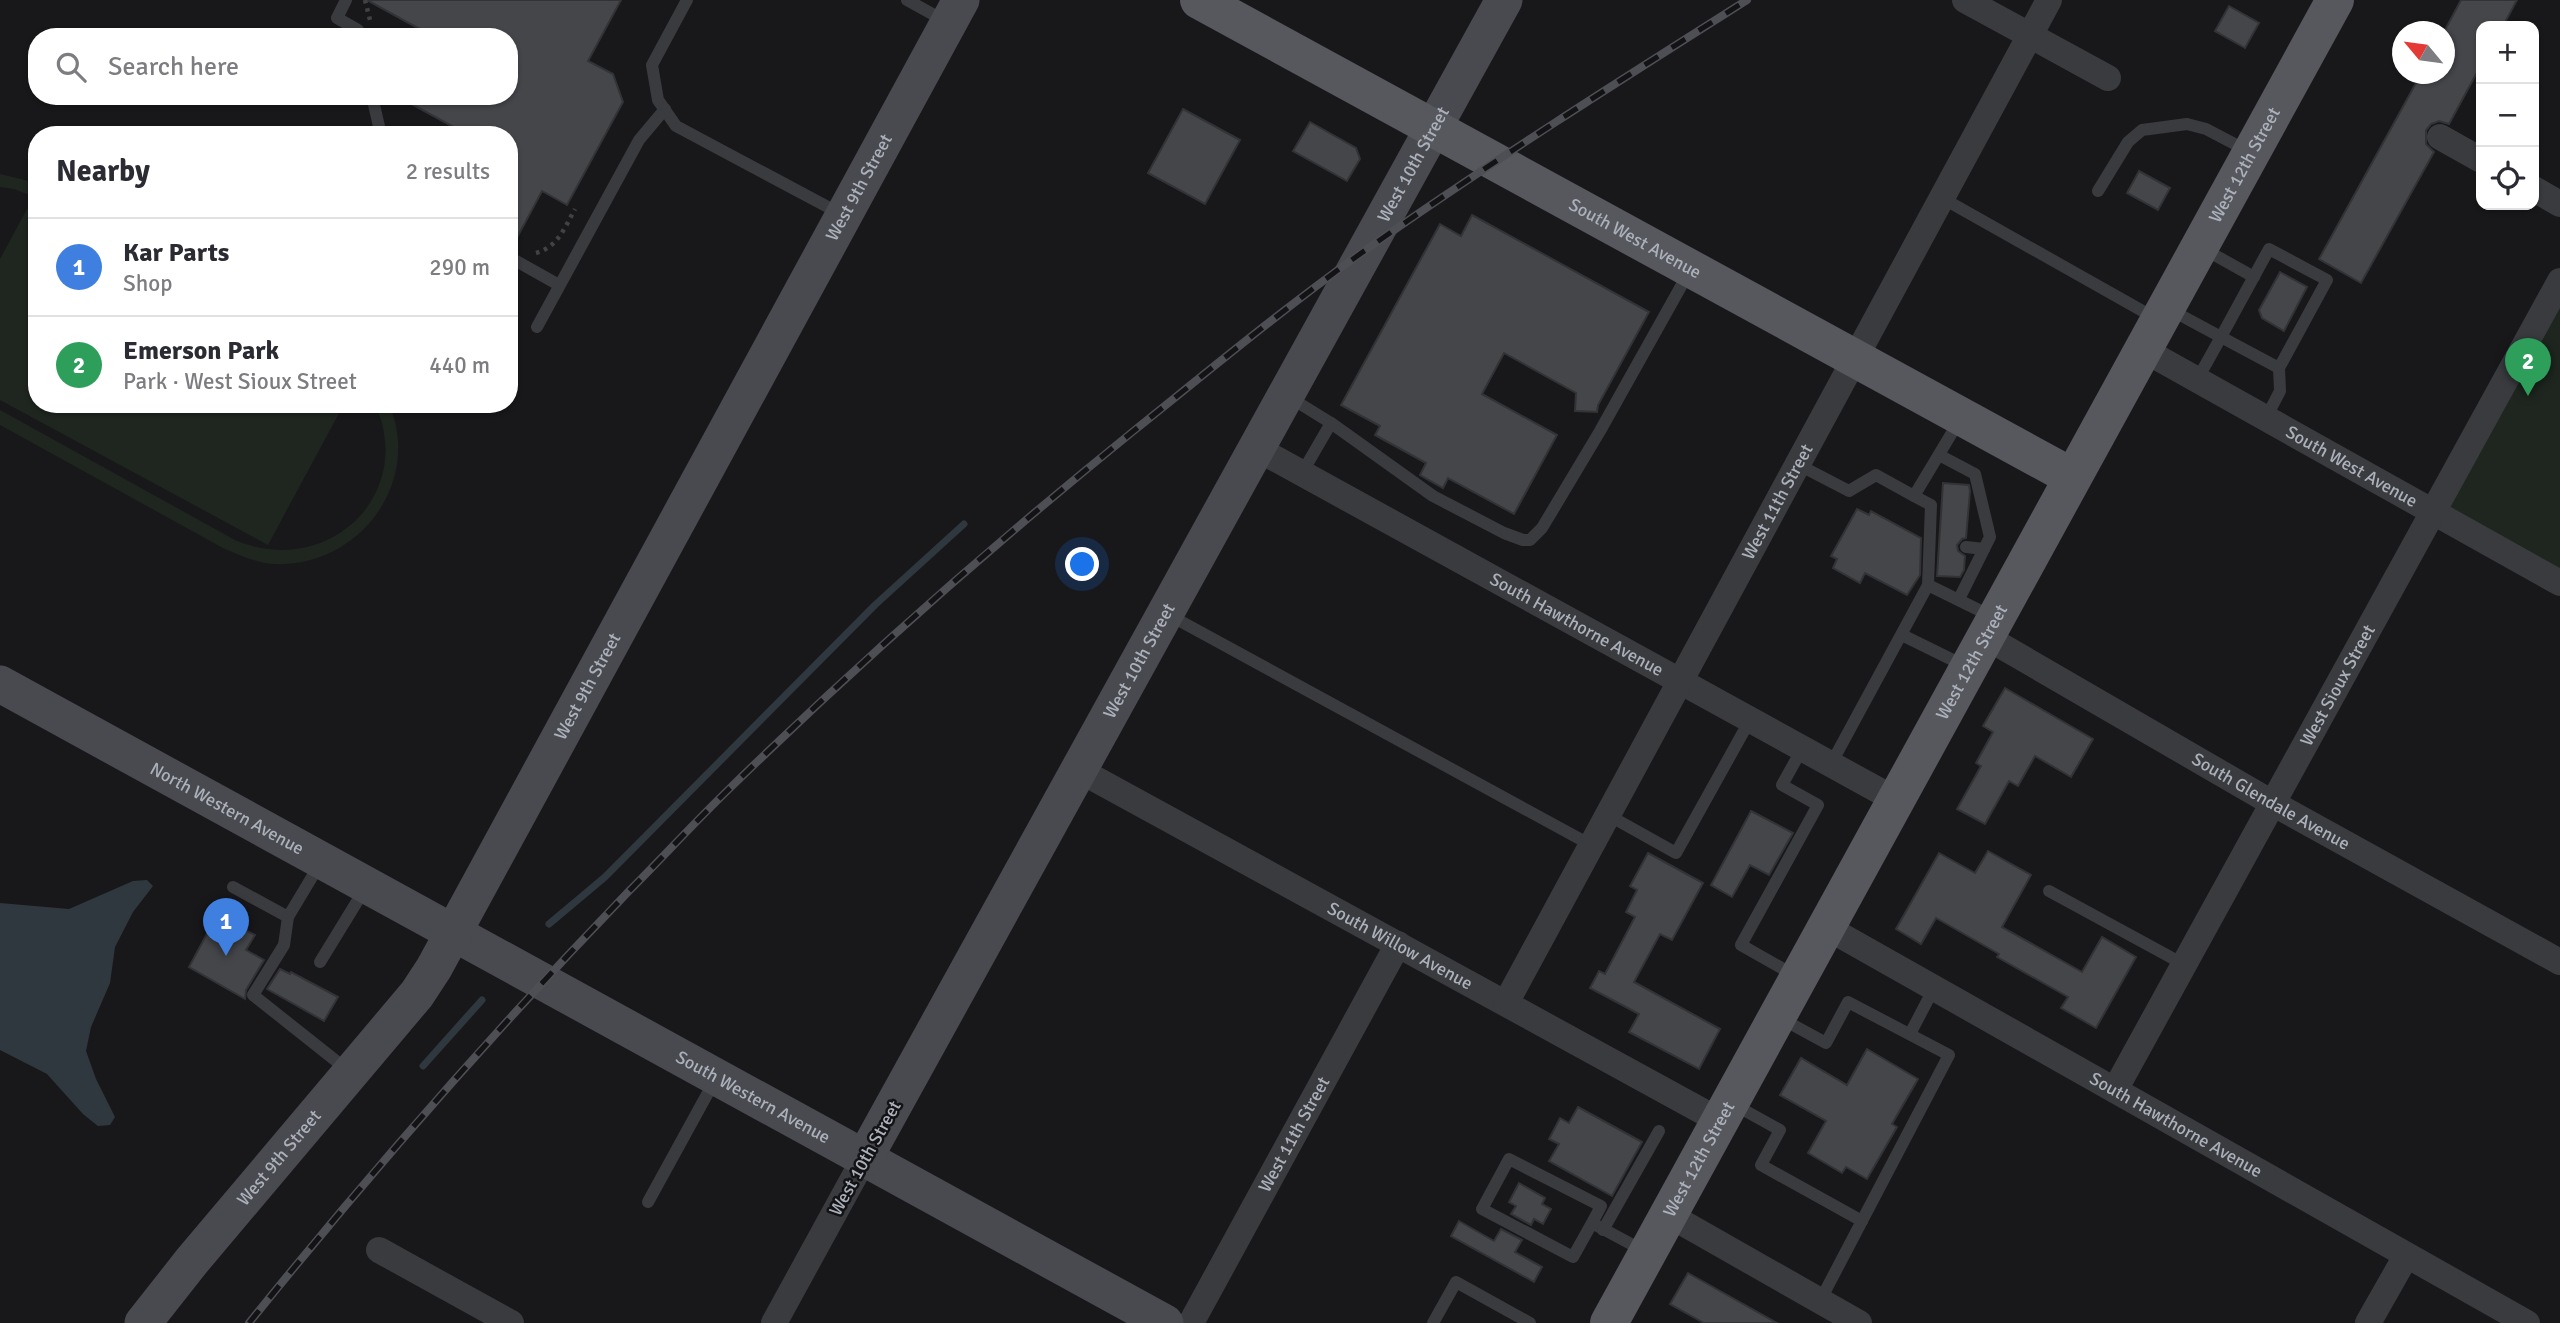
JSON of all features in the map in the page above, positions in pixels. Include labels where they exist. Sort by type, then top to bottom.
[{"type":"main road","name":"South West Avenue","points":[[1199,0],[2072,477]]},
{"type":"main road","name":"West 12th Street","points":[[1609,1323],[2334,0]]},
{"type":"street","name":"West 10th Street","points":[[775,1323],[1504,0]]},
{"type":"street","points":[[1965,0],[2108,78]]},
{"type":"street","name":"West 11th Street","points":[[1506,1003],[2049,0]]},
{"type":"street","name":"West 9th Street","points":[[143,1323],[191,1262],[417,994],[453,933],[955,11]]},
{"type":"street","points":[[2440,137],[2476,157]]},
{"type":"street","points":[[2539,192],[2560,204]]},
{"type":"street","name":"West Sioux Street","points":[[2115,1090],[2560,281]]},
{"type":"street","name":"South West Avenue","points":[[2157,326],[2197,380],[2560,583]]},
{"type":"street","name":"South Hawthorne Avenue","points":[[1256,448],[1896,800]]},
{"type":"street","name":"South Glendale Avenue","points":[[1983,641],[2560,962]]},
{"type":"street","name":"North Western Avenue","points":[[0,684],[453,933]]},
{"type":"street","name":"South Willow Avenue","points":[[1079,770],[1506,1003],[1725,1112]]},
{"type":"street","name":"South Hawthorne Avenue","points":[[1826,927],[2527,1323]]},
{"type":"street","name":"South Western Avenue","points":[[453,933],[1166,1323]]},
{"type":"street","name":"West 11th Street","points":[[1191,1323],[1398,944]]},
{"type":"street","points":[[1669,1214],[1859,1323]]},
{"type":"street","points":[[379,1250],[511,1323]]},
{"type":"street","points":[[2368,1323],[2406,1255]]},
{"type":"lane","points":[[346,0],[337,18],[354,28]]},
{"type":"lane","points":[[687,0],[652,65],[658,100],[676,126],[844,216]]},
{"type":"lane","points":[[907,0],[955,11]]},
{"type":"lane","points":[[374,105],[379,126]]},
{"type":"lane","points":[[537,327],[639,140],[664,108]]},
{"type":"lane","points":[[2098,191],[2128,142],[2142,131],[2187,124],[2206,129],[2251,153]]},
{"type":"lane","points":[[1942,198],[2157,326],[2221,337],[2279,368]]},
{"type":"lane","points":[[2200,247],[2254,277]]},
{"type":"lane","points":[[2197,380],[2269,249],[2327,280],[2279,368],[2280,391],[2266,418]]},
{"type":"lane","points":[[518,262],[559,285]]},
{"type":"lane","points":[[1286,395],[1331,423],[1433,496],[1504,533],[1530,540],[1542,528],[1601,431],[1691,268]]},
{"type":"lane","points":[[1914,496],[1962,416]]},
{"type":"lane","points":[[1302,473],[1331,423]]},
{"type":"lane","points":[[1939,455],[1975,474],[1990,537],[1959,599]]},
{"type":"lane","points":[[1797,464],[1849,491],[1876,475],[1936,505],[1928,585],[1830,764]]},
{"type":"lane","points":[[1969,507],[1983,508]]},
{"type":"lane","points":[[1966,547],[1984,549]]},
{"type":"lane","points":[[1928,585],[1959,599],[1983,641]]},
{"type":"lane","points":[[1165,613],[1591,845]]},
{"type":"lane","points":[[1902,635],[1983,641]]},
{"type":"lane","points":[[1608,815],[1676,853],[1750,720]]},
{"type":"lane","points":[[1799,978],[1741,945],[1818,805],[1782,785],[1802,749]]},
{"type":"lane","points":[[321,862],[288,917],[284,945],[253,995],[351,1073]]},
{"type":"lane","points":[[233,887],[288,917]]},
{"type":"lane","points":[[320,962],[366,887]]},
{"type":"lane","points":[[2049,891],[2185,965]]},
{"type":"lane","points":[[1910,1034],[1934,988]]},
{"type":"lane","points":[[1777,1017],[1826,1043],[1848,1002],[1949,1055],[1820,1301]]},
{"type":"lane","points":[[648,1202],[717,1077]]},
{"type":"lane","points":[[1725,1112],[1780,1130],[1761,1165],[1862,1220]]},
{"type":"lane","points":[[1598,1227],[1601,1206],[1509,1159],[1482,1209],[1573,1257],[1598,1227],[1659,1131]]},
{"type":"lane","points":[[1598,1227],[1648,1253]]},
{"type":"lane","points":[[1433,1323],[1456,1282],[1530,1323]]},
{"type":"path","points":[[525,252],[542,251],[557,242],[575,209]]},
{"type":"shaded area","points":[[0,174],[28,181],[28,194],[14,189],[0,187]]},
{"type":"shaded area","points":[[27,209],[28,413],[339,413],[268,545],[0,400],[0,259]]},
{"type":"shaded area","points":[[2560,281],[2560,583],[2432,512]]},
{"type":"shaded area","points":[[0,410],[235,540],[269,549],[301,548],[330,539],[354,521],[373,498],[383,470],[385,438],[378,413],[391,413],[397,434],[397,463],[390,490],[376,515],[356,536],[332,552],[304,562],[274,564],[241,556],[223,548],[0,425]]},
{"type":"shaded area","points":[[147,880],[153,886],[133,912],[115,947],[110,983],[91,1027],[86,1051],[96,1079],[115,1117],[110,1125],[98,1126],[83,1114],[47,1074],[0,1050],[0,903],[69,909],[133,881]]},
{"type":"building","points":[[367,0],[621,0],[588,61],[613,74],[623,102],[567,205],[542,191],[518,236],[518,126],[452,126],[413,105],[518,105],[518,28],[418,28]]},
{"type":"building","points":[[2461,0],[2517,0],[2506,21],[2476,21],[2476,74],[2449,124],[2439,121],[2426,130],[2426,144],[2434,152],[2361,283],[2319,259],[2415,84],[2455,84],[2455,21],[2450,21]]},
{"type":"building","points":[[2229,6],[2259,23],[2245,48],[2215,31]]},
{"type":"building","points":[[1183,109],[1240,140],[1205,204],[1148,173]]},
{"type":"building","points":[[1310,122],[1356,148],[1360,159],[1347,181],[1293,151]]},
{"type":"building","points":[[2139,171],[2170,188],[2158,210],[2127,193]]},
{"type":"building","points":[[1472,215],[1649,312],[1598,405],[1597,412],[1575,411],[1576,393],[1504,353],[1482,394],[1557,435],[1514,514],[1448,478],[1443,488],[1420,475],[1426,463],[1375,435],[1380,426],[1341,405],[1440,224],[1461,236]]},
{"type":"building","points":[[2280,272],[2307,287],[2284,331],[2262,318],[2259,310]]},
{"type":"building","points":[[1943,483],[1969,485],[1966,538],[1957,545],[1958,551],[1965,556],[1964,570],[1960,577],[1937,576]]},
{"type":"building","points":[[1857,509],[1869,515],[1871,511],[1921,538],[1920,575],[1907,595],[1865,573],[1860,583],[1833,568],[1837,559],[1831,556]]},
{"type":"building","points":[[2005,688],[2093,739],[2071,777],[2035,756],[2018,786],[2009,781],[1985,824],[1957,809],[1981,766],[1976,763],[1993,732],[1983,726]]},
{"type":"building","points":[[1751,811],[1793,833],[1769,875],[1750,865],[1732,897],[1711,885]]},
{"type":"building","points":[[1988,851],[2031,875],[2002,927],[2082,972],[2102,937],[2136,957],[2096,1028],[2061,1008],[2068,997],[1997,957],[1999,954],[1936,918],[1921,944],[1896,929],[1939,853],[1975,873]]},
{"type":"building","points":[[1648,853],[1703,883],[1672,940],[1660,934],[1634,982],[1720,1029],[1699,1069],[1629,1032],[1639,1014],[1590,988],[1599,971],[1605,974],[1635,917],[1626,912],[1637,890],[1630,886]]},
{"type":"building","points":[[217,915],[255,935],[246,950],[264,960],[246,990],[245,999],[189,967]]},
{"type":"building","points":[[280,969],[338,997],[324,1021],[267,989]]},
{"type":"building","points":[[1867,1049],[1918,1079],[1892,1124],[1897,1127],[1867,1179],[1846,1167],[1842,1173],[1808,1153],[1826,1121],[1780,1095],[1801,1058],[1847,1085]]},
{"type":"building","points":[[1578,1107],[1642,1142],[1612,1196],[1549,1161],[1559,1144],[1549,1139],[1560,1118],[1569,1123]]},
{"type":"building","points":[[1519,1183],[1545,1198],[1542,1204],[1551,1209],[1543,1224],[1534,1219],[1531,1225],[1511,1214],[1516,1206],[1509,1202]]},
{"type":"building","points":[[1459,1221],[1494,1241],[1501,1229],[1522,1240],[1515,1252],[1542,1267],[1534,1282],[1451,1236]]},
{"type":"building","points":[[1688,1273],[1777,1323],[1704,1323],[1670,1304]]},
{"type":"waterway","points":[[549,924],[605,877],[875,605],[964,524]]},
{"type":"waterway","points":[[423,1066],[482,1000]]},
{"type":"railway","points":[[249,1323],[434,1103],[579,943],[728,790],[928,605],[1136,429],[1338,270],[1508,153],[1747,0]]},
{"type":"place","name":"Emerson Park","points":[[2528,396]]},
{"type":"place","name":"Kar Parts","points":[[226,956]]}]
